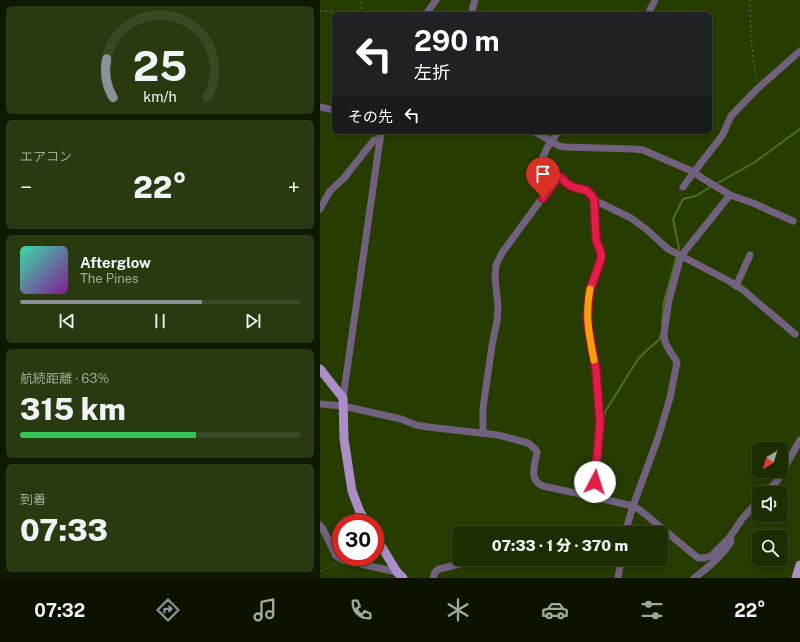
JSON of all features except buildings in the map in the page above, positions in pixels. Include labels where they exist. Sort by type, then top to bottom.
[{"type":"main road","points":[[320,369],[343,402],[344,439],[352,491],[361,514]]},
{"type":"main road","points":[[384,550],[400,575]]},
{"type":"main road","points":[[796,578],[800,565]]},
{"type":"street","points":[[427,12],[436,0]]},
{"type":"street","points":[[472,12],[475,0]]},
{"type":"street","points":[[649,12],[654,0]]},
{"type":"street","points":[[683,187],[722,136],[731,116],[757,89],[800,51]]},
{"type":"street","points":[[320,108],[332,110]]},
{"type":"street","points":[[343,402],[381,134]]},
{"type":"street","points":[[539,134],[558,146],[643,150],[694,172],[730,195],[753,203],[793,221]]},
{"type":"street","points":[[556,134],[543,157],[559,176],[571,187],[587,190],[592,196],[594,200],[596,240],[601,253],[601,259],[590,290],[587,318],[596,370],[600,423],[594,497]]},
{"type":"street","points":[[320,209],[330,191],[344,178],[374,140],[380,140]]},
{"type":"street","points":[[484,433],[483,408],[497,321],[498,306],[495,278],[496,265],[502,253],[559,176]]},
{"type":"street","points":[[627,526],[658,438],[673,384],[677,362],[665,342],[664,334],[669,300],[681,256],[730,195]]},
{"type":"street","points":[[594,200],[630,218],[646,229],[668,249],[743,290],[795,334]]},
{"type":"street","points":[[736,286],[750,255]]},
{"type":"street","points":[[320,404],[343,402],[401,419],[416,425],[498,435],[520,440],[532,446],[537,452],[534,476],[535,480],[539,484],[633,506],[640,510],[698,558],[711,556],[730,537],[742,519],[752,508]]},
{"type":"street","points":[[772,486],[777,480],[800,440]]},
{"type":"street","points":[[320,525],[332,548]]},
{"type":"street","points":[[694,578],[728,547],[731,542],[730,537]]},
{"type":"street","points":[[366,566],[400,575]]},
{"type":"street","points":[[433,578],[435,572],[439,569],[452,566]]},
{"type":"street","points":[[618,578],[620,566]]},
{"type":"path","points":[[360,12],[362,0]]},
{"type":"path","points":[[750,0],[751,38],[757,89]]},
{"type":"path","points":[[320,11],[333,12]]},
{"type":"path","points":[[320,571],[332,565]]},
{"type":"waterway","points":[[716,184],[755,162],[800,129]]},
{"type":"waterway","points":[[662,327],[664,302],[679,248],[673,219],[683,199],[696,196],[712,186]]},
{"type":"waterway","points":[[603,424],[605,412],[638,359],[659,340],[661,334]]},
{"type":"slow traffic","points":[[590,289],[587,318],[594,360]]},
{"type":"route","points":[[543,198],[559,176],[571,187],[587,190],[594,200],[595,234],[601,253],[601,259],[590,290],[587,318],[596,370],[600,423],[595,482]]}]
